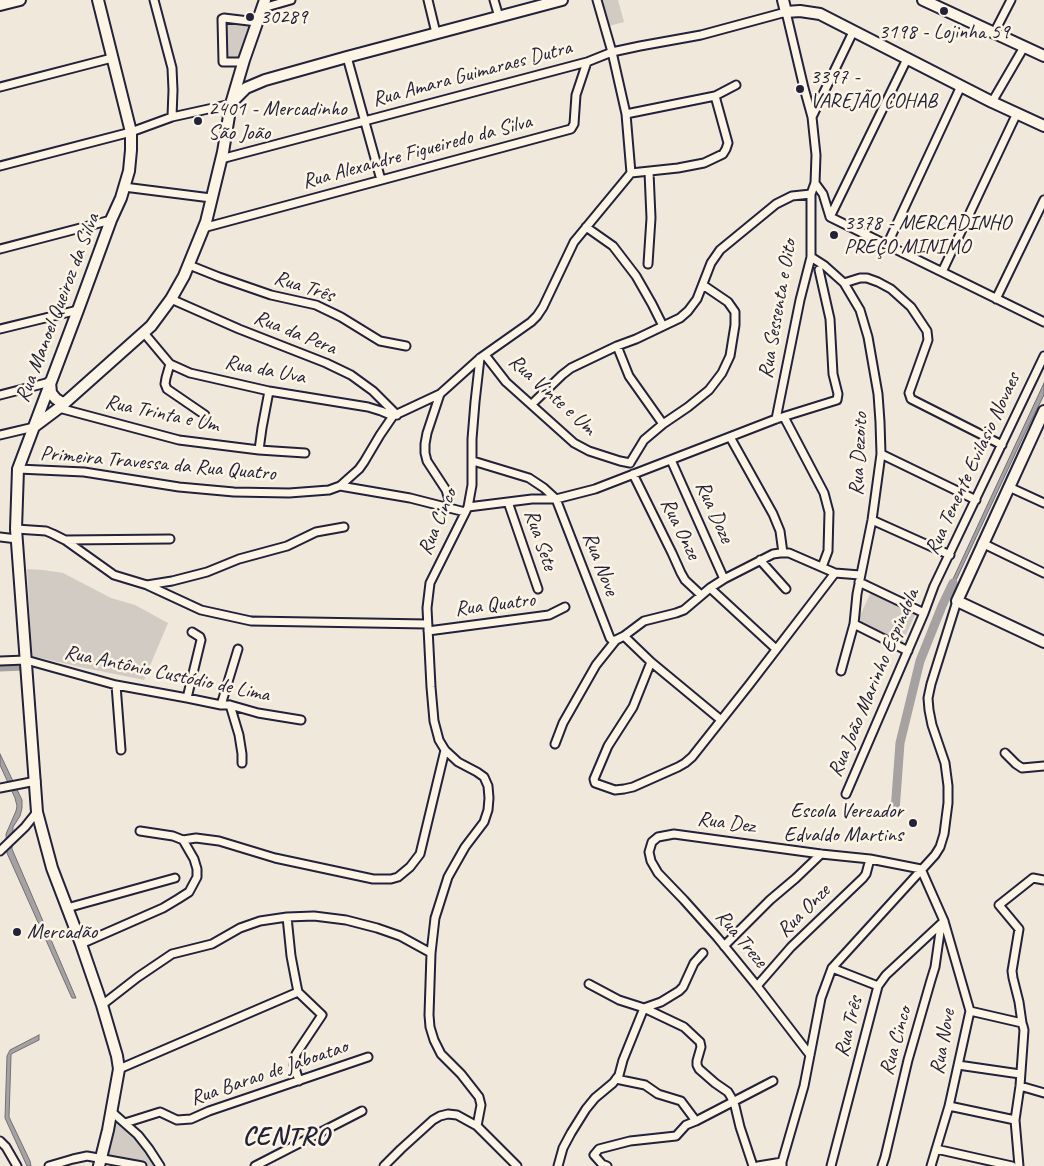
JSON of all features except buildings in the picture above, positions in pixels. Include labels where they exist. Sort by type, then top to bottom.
[{"type":"street","points":[[0,5],[20,0]]},
{"type":"street","name":"Rua Manoel Queiroz da Silva","points":[[98,0],[131,132],[129,171],[18,469],[17,534],[37,812],[52,868],[102,1005],[119,1069]]},
{"type":"street","points":[[154,0],[172,68],[172,117]]},
{"type":"street","points":[[0,435],[34,427],[144,333],[161,314],[184,276],[203,228],[221,159],[231,104],[264,4],[291,0]]},
{"type":"street","points":[[428,0],[436,33]]},
{"type":"street","points":[[494,0],[499,18]]},
{"type":"street","points":[[0,166],[131,132],[172,117],[231,104],[246,88],[265,80],[436,33],[499,18],[559,0]]},
{"type":"street","points":[[340,486],[364,462],[380,435],[395,415],[440,394],[482,356],[537,316],[574,242],[631,173],[626,114],[612,52],[597,0]]},
{"type":"street","name":"Rua Sessenta e Oito","points":[[780,418],[800,300],[811,258],[811,194],[815,183],[815,147],[812,117],[783,0]]},
{"type":"street","points":[[923,0],[940,3],[994,33],[1044,56]]},
{"type":"street","points":[[994,33],[1011,0]]},
{"type":"street","points":[[786,12],[800,10],[820,14],[992,102],[1044,126]]},
{"type":"street","name":"Rua Amara Guimaraes Dutra","points":[[221,159],[587,62],[612,52],[701,35],[786,12]]},
{"type":"street","points":[[242,66],[223,62],[223,18],[257,22]]},
{"type":"street","points":[[812,117],[853,32]]},
{"type":"street","points":[[992,102],[1024,47]]},
{"type":"street","points":[[347,57],[381,180]]},
{"type":"street","points":[[0,87],[112,58]]},
{"type":"street","points":[[830,217],[907,59]]},
{"type":"street","name":"Rua Alexandre Figueiredo da Silva","points":[[203,228],[571,129],[574,124],[576,95],[587,62]]},
{"type":"street","points":[[242,66],[245,74],[252,78],[265,80]]},
{"type":"street","points":[[626,114],[715,96],[736,85]]},
{"type":"street","points":[[887,245],[961,86]]},
{"type":"street","points":[[631,173],[704,163],[723,154],[728,143],[715,96]]},
{"type":"street","points":[[942,272],[1017,113]]},
{"type":"street","points":[[648,264],[651,218],[649,172]]},
{"type":"street","points":[[815,183],[823,194],[830,217],[1044,322]]},
{"type":"street","points":[[124,187],[211,198]]},
{"type":"street","points":[[532,404],[566,371],[680,318],[688,312],[698,299],[711,263],[720,250],[776,204],[792,196],[811,194]]},
{"type":"street","points":[[996,299],[1044,200]]},
{"type":"street","points":[[0,249],[111,220]]},
{"type":"street","points":[[586,226],[613,246],[636,276],[663,326]]},
{"type":"street","name":"Rua Dezoito","points":[[811,258],[825,266],[844,283],[860,310],[868,337],[878,394],[881,454],[872,520],[856,594],[854,624],[841,671]]},
{"type":"street","name":"Rua Três","points":[[188,265],[271,295],[316,305],[341,317],[380,341],[406,346]]},
{"type":"street","points":[[340,486],[467,509],[532,499],[556,499],[605,486],[780,418],[837,400],[838,394],[833,374],[830,319],[819,270]]},
{"type":"street","points":[[844,283],[867,278],[891,289],[911,307],[927,332],[928,340],[909,393],[911,398],[1002,446]]},
{"type":"street","points":[[630,462],[644,440],[709,390],[722,373],[730,356],[735,325],[734,312],[728,302],[703,285]]},
{"type":"street","name":"Rua da Pera","points":[[171,299],[351,375],[373,391],[395,415]]},
{"type":"street","points":[[0,329],[78,310]]},
{"type":"street","name":"Rua da Uva","points":[[144,333],[170,364],[190,373],[269,391],[368,407],[395,415]]},
{"type":"street","points":[[617,346],[629,376],[663,424]]},
{"type":"street","name":"Rua Vinte e Um","points":[[482,356],[506,382],[574,443],[589,451],[620,461],[630,462]]},
{"type":"street","name":"Rua Cinco","points":[[445,750],[439,740],[434,721],[427,608],[430,583],[467,509],[472,485],[472,439],[482,356]]},
{"type":"street","name":"Rua Tenente Evilasio Novaes","points":[[934,586],[1044,356]]},
{"type":"street","points":[[170,364],[165,384],[167,389],[205,416]]},
{"type":"street","points":[[0,395],[50,382],[51,393],[62,405]]},
{"type":"street","points":[[259,450],[269,391]]},
{"type":"street","points":[[440,394],[425,444],[427,461],[446,490],[449,500],[448,507]]},
{"type":"street","name":"Rua Trinta e Um","points":[[62,405],[180,440],[259,450],[305,453]]},
{"type":"street","points":[[758,1166],[782,1164],[804,1086],[821,998],[832,968],[935,855],[940,847],[944,834],[948,786],[945,763],[929,710],[928,698],[931,684],[957,601],[1009,487],[1040,431],[1044,411]]},
{"type":"street","points":[[780,418],[824,493],[829,512],[828,551],[822,567]]},
{"type":"street","points":[[730,437],[773,514],[780,531],[783,553]]},
{"type":"street","points":[[881,454],[976,500]]},
{"type":"street","points":[[473,460],[529,478],[556,499]]},
{"type":"street","name":"Rua Doze","points":[[671,460],[724,579]]},
{"type":"street","name":"Rua Onze","points":[[630,462],[681,573],[685,580],[701,596]]},
{"type":"street","name":"Primeira Travessa da Rua Quatro","points":[[18,469],[84,472],[179,487],[234,492],[289,494],[329,490],[340,486]]},
{"type":"street","points":[[1009,487],[1044,503]]},
{"type":"street","name":"Rua Nove","points":[[556,499],[610,638],[614,640]]},
{"type":"street","name":"Rua Sete","points":[[508,502],[538,589]]},
{"type":"street","points":[[872,520],[950,555]]},
{"type":"street","points":[[147,585],[207,572],[239,559],[287,546],[316,532],[344,527]]},
{"type":"street","points":[[0,537],[46,531],[65,540],[170,538]]},
{"type":"street","name":"Rua Quatro","points":[[65,540],[114,575],[147,585],[201,610],[251,621],[428,627],[549,616],[565,607]]},
{"type":"street","points":[[982,543],[1044,573]]},
{"type":"street","points":[[555,744],[563,723],[596,665],[614,640],[624,636],[644,621],[676,614],[684,610],[724,579],[773,554],[789,553],[835,573],[860,578],[924,613]]},
{"type":"street","points":[[760,560],[786,589]]},
{"type":"street","points":[[651,662],[633,707],[608,746],[594,779],[595,783],[615,790],[624,790],[686,763],[835,573]]},
{"type":"street","name":"Rua João Marinho Espindola","points":[[846,794],[934,586]]},
{"type":"street","points":[[710,588],[776,649]]},
{"type":"street","points":[[957,601],[1044,642]]},
{"type":"street","points":[[854,624],[908,650]]},
{"type":"street","points":[[187,698],[201,640],[200,636],[192,632]]},
{"type":"street","points":[[624,636],[651,662],[721,720]]},
{"type":"street","points":[[221,705],[238,649]]},
{"type":"street","name":"Rua Antônio Custódio de Lima","points":[[0,662],[26,660],[116,685],[221,705],[230,705],[258,713],[301,720]]},
{"type":"street","points":[[116,685],[121,750]]},
{"type":"street","points":[[230,705],[239,735],[242,763]]},
{"type":"street","points":[[140,831],[172,836],[183,840],[196,838],[219,841],[276,858],[373,879],[391,879],[398,877],[410,867],[420,854],[445,750],[458,762],[484,777],[490,798],[484,822],[465,847],[448,877],[435,918],[431,953],[429,1015],[430,1027],[441,1054],[461,1074],[479,1097],[481,1105],[477,1126]]},
{"type":"street","points":[[1006,753],[1022,768],[1044,766]]},
{"type":"street","points":[[0,788],[36,781]]},
{"type":"street","points":[[0,851],[25,827],[37,812]]},
{"type":"street","points":[[25,827],[42,831]]},
{"type":"street","name":"Rua Dez","points":[[649,847],[658,837],[674,834],[870,859],[922,869]]},
{"type":"street","points":[[81,944],[162,908],[189,892],[197,877],[197,869],[194,859],[183,840]]},
{"type":"street","name":"Rua Treze","points":[[649,847],[648,852],[651,861],[658,873],[724,946],[810,1055]]},
{"type":"street","points":[[724,946],[820,854]]},
{"type":"street","name":"Rua Onze","points":[[757,986],[791,947],[865,876],[870,859]]},
{"type":"street","name":"Rua Nove","points":[[922,869],[942,923],[970,1011],[949,1106],[931,1166]]},
{"type":"street","points":[[67,908],[175,878]]},
{"type":"street","points":[[1019,1166],[1015,1120],[1020,1086],[1024,1030],[1012,971],[1019,929],[999,905],[1034,878],[1044,880]]},
{"type":"street","points":[[102,1005],[172,954],[212,944],[240,928],[260,921],[314,916],[346,920],[400,936],[431,953]]},
{"type":"street","points":[[287,917],[291,956],[298,992],[322,1015],[296,1054],[294,1065],[299,1081]]},
{"type":"street","name":"Rua Cinco","points":[[882,1166],[908,1060],[932,980],[942,923]]},
{"type":"street","name":"Rua Três","points":[[831,1166],[878,986],[886,975],[942,923]]},
{"type":"street","points":[[558,1166],[563,1148],[586,1109],[619,1075],[622,1060],[644,1008],[661,1002],[679,991],[683,987],[694,963],[703,954]]},
{"type":"street","points":[[832,968],[878,986]]},
{"type":"street","points":[[589,984],[618,1000],[644,1008],[684,1027],[700,1042],[701,1047],[697,1061],[699,1070],[728,1092],[733,1102],[753,1166]]},
{"type":"street","points":[[99,1163],[112,1112],[119,1069],[298,992]]},
{"type":"street","points":[[970,1011],[1022,1023]]},
{"type":"street","name":"Rua Barao de Jaboatao","points":[[125,1123],[160,1112],[177,1120],[191,1119],[209,1111],[368,1057]]},
{"type":"street","points":[[958,1065],[1020,1074]]},
{"type":"street","points":[[616,1079],[645,1085],[658,1094],[681,1101],[696,1121]]},
{"type":"street","points":[[607,1166],[602,1164],[594,1154],[599,1149],[630,1141],[676,1136],[686,1125],[773,1081]]},
{"type":"street","points":[[1020,1086],[1044,1093]]},
{"type":"street","points":[[949,1106],[1015,1120]]},
{"type":"street","points":[[255,1166],[362,1111]]},
{"type":"street","points":[[112,1112],[138,1136],[160,1166]]},
{"type":"street","points":[[384,1166],[433,1120],[448,1114],[457,1115],[477,1126],[518,1166]]},
{"type":"street","points":[[0,1141],[6,1147],[17,1166]]},
{"type":"street","points":[[936,1149],[1012,1166]]},
{"type":"street","points":[[50,1166],[80,1157],[94,1157],[99,1163],[142,1166]]},
{"type":"shaded area","points":[[601,0],[618,0],[624,22],[609,26]]},
{"type":"shaded area","points":[[219,15],[253,17],[238,64],[222,63]]},
{"type":"shaded area","points":[[1044,383],[1044,395],[949,595],[946,594]]},
{"type":"shaded area","points":[[27,569],[63,573],[111,598],[135,605],[168,623],[144,680],[32,656]]},
{"type":"shaded area","points":[[871,592],[916,613],[902,643],[857,622]]},
{"type":"shaded area","points":[[0,754],[22,800],[20,816],[13,827],[12,849],[76,998],[71,996],[7,853],[6,834],[17,806],[0,765]]},
{"type":"shaded area","points":[[39,1035],[39,1040],[11,1054],[9,1117],[30,1161],[31,1166],[27,1166],[5,1118],[7,1056],[10,1050]]},
{"type":"shaded area","points":[[112,1112],[137,1134],[160,1166],[142,1166],[100,1159]]},
{"type":"waterway","points":[[895,811],[900,743],[920,661],[953,583]]},
{"type":"waterway","points":[[0,667],[24,666]]},
{"type":"place","name":"3198 - Lojinha 59","points":[[944,11]]},
{"type":"place","name":"30289","points":[[250,17]]},
{"type":"place","name":"3397 - VAREJÃO COHAB","points":[[800,89]]},
{"type":"place","name":"2401 - Mercadinho São João","points":[[198,121]]},
{"type":"place","name":"3378 - MERCADINHO PREÇO MINIMO","points":[[834,235]]},
{"type":"place","name":"Escola Vereador Edvaldo Martins","points":[[913,823]]},
{"type":"place","name":"Mercadão","points":[[17,932]]},
{"type":"district","name":"CENTRO","points":[[286,1137]]}]
